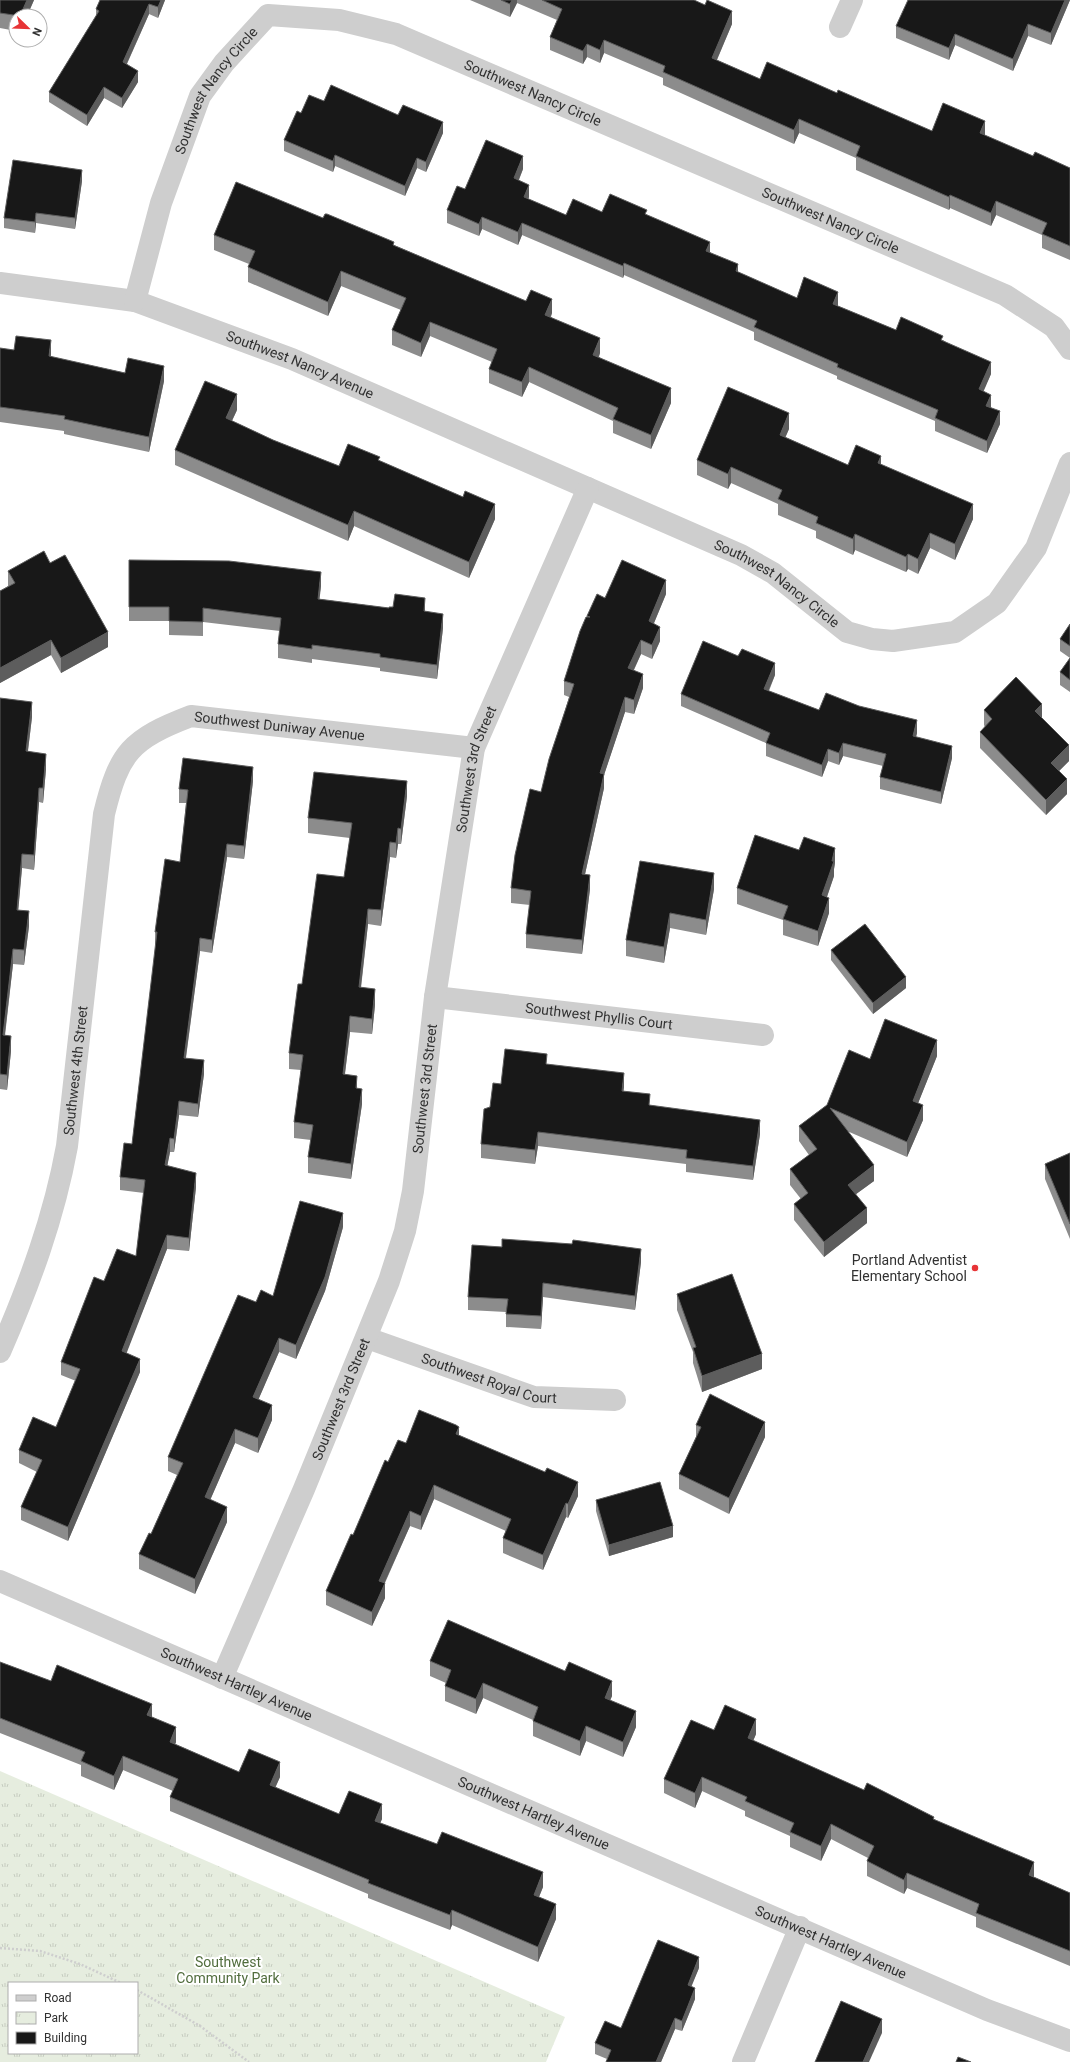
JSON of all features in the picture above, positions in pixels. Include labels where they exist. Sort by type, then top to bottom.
[{"type":"street","points":[[840,27],[852,0]]},
{"type":"street","name":"Southwest Nancy Circle","points":[[135,301],[161,203],[200,96],[224,63],[268,16],[339,20],[396,34],[1005,295],[1054,327],[1070,349]]},
{"type":"street","name":"Southwest Nancy Avenue","points":[[0,283],[135,301],[292,359],[588,488]]},
{"type":"street","name":"Southwest Nancy Circle","points":[[588,488],[741,555],[773,573],[847,632],[872,639],[893,641],[955,632],[997,602],[1036,548],[1070,463]]},
{"type":"street","name":"Southwest 3rd Street","points":[[222,1678],[301,1496],[367,1338],[389,1281],[404,1231],[413,1191],[435,997],[474,748],[588,488]]},
{"type":"street","name":"Southwest Duniway Avenue","points":[[112,781],[125,755],[143,739],[164,726],[191,716],[474,748]]},
{"type":"street","name":"Southwest 4th Street","points":[[0,1352],[46,1233],[60,1186],[66,1146],[104,814],[112,781]]},
{"type":"street","name":"Southwest Phyllis Court","points":[[435,997],[763,1035]]},
{"type":"street","name":"Southwest Royal Court","points":[[367,1338],[534,1397],[615,1400]]},
{"type":"street","name":"Southwest Hartley Avenue","points":[[0,1581],[800,1927],[987,2010],[1070,2041]]},
{"type":"street","points":[[743,2062],[800,1927]]},
{"type":"path","points":[[0,1948],[40,1951],[80,1964],[119,1982]]},
{"type":"path","points":[[138,1991],[200,2026],[249,2062]]},
{"type":"green space","name":"Southwest Community Park","points":[[0,1771],[565,2017],[546,2062],[0,2062]]},
{"type":"building","points":[[0,0],[27,0],[24,8],[8,8],[8,14],[0,13]]},
{"type":"building","points":[[100,0],[161,0],[158,7],[149,4],[123,62],[138,71],[122,98],[104,87],[87,115],[49,92],[99,11],[96,9]]},
{"type":"building","points":[[501,0],[512,0],[510,4]]},
{"type":"building","points":[[542,0],[694,0],[705,5],[707,0],[732,11],[712,58],[760,79],[767,62],[837,93],[838,90],[932,131],[943,103],[985,121],[980,133],[1033,156],[1035,152],[1070,168],[1070,246],[1042,234],[1047,223],[996,201],[991,213],[950,195],[949,197],[856,156],[860,146],[799,119],[794,130],[663,72],[665,66],[604,40],[600,50],[587,44],[583,51],[550,37],[562,9]]},
{"type":"building","points":[[908,0],[1065,0],[1051,33],[1028,24],[1013,59],[955,34],[949,48],[896,26]]},
{"type":"building","points":[[331,85],[398,115],[403,105],[443,122],[426,162],[417,158],[405,186],[335,155],[333,161],[284,140],[297,111],[301,113],[309,95],[324,101]]},
{"type":"building","points":[[486,140],[523,156],[514,178],[529,185],[524,197],[566,215],[573,199],[602,212],[610,194],[647,210],[645,214],[710,242],[706,251],[738,264],[736,271],[797,298],[804,277],[838,292],[833,304],[896,330],[901,317],[943,336],[941,340],[991,362],[979,389],[991,395],[986,406],[1000,411],[987,441],[935,418],[938,410],[837,367],[838,364],[754,327],[757,321],[624,263],[623,266],[522,223],[518,232],[482,217],[479,224],[447,210],[457,186],[465,189]]},
{"type":"building","points":[[13,160],[82,170],[75,218],[36,213],[35,222],[4,218]]},
{"type":"building","points":[[236,182],[323,218],[325,214],[327,214],[394,242],[393,245],[526,301],[531,290],[552,299],[545,315],[600,338],[593,355],[671,388],[651,435],[613,419],[618,408],[529,367],[522,382],[489,369],[497,349],[430,322],[421,343],[392,330],[406,298],[341,271],[328,302],[248,267],[255,251],[214,235]]},
{"type":"building","points":[[16,336],[51,340],[49,356],[125,373],[128,358],[164,366],[149,437],[64,419],[65,416],[0,407],[0,348],[14,350]]},
{"type":"building","points":[[205,381],[237,394],[226,418],[273,440],[339,466],[348,444],[380,457],[378,460],[463,497],[465,491],[495,504],[469,562],[354,511],[348,525],[175,450]]},
{"type":"building","points":[[728,387],[789,413],[780,435],[848,465],[856,445],[881,456],[878,463],[973,504],[955,544],[930,533],[918,559],[908,554],[906,557],[855,534],[853,539],[816,523],[818,517],[778,499],[782,490],[731,467],[728,474],[697,460]]},
{"type":"building","points":[[44,551],[50,563],[65,555],[108,632],[61,658],[51,640],[0,668],[0,591],[15,583],[8,571]]},
{"type":"building","points":[[129,560],[229,561],[321,572],[318,599],[389,608],[393,607],[395,594],[425,598],[424,611],[443,614],[437,665],[380,657],[380,654],[312,645],[312,649],[278,644],[281,618],[203,608],[203,622],[169,621],[169,607],[129,607]]},
{"type":"building","points":[[622,560],[666,580],[649,621],[660,627],[652,645],[641,640],[628,668],[643,674],[634,700],[625,697],[600,773],[604,774],[582,874],[590,875],[582,940],[526,934],[531,891],[511,888],[515,855],[530,789],[541,792],[549,759],[574,684],[564,681],[580,631],[586,617],[590,617],[587,616],[597,594],[605,598]]},
{"type":"building","points":[[1070,624],[1070,646],[1060,639]]},
{"type":"building","points":[[703,641],[738,656],[742,649],[775,663],[764,689],[819,710],[826,693],[859,706],[917,720],[913,736],[952,746],[941,792],[880,777],[886,754],[843,743],[839,753],[828,749],[822,765],[766,743],[770,733],[681,694]]},
{"type":"building","points":[[1070,658],[1070,680],[1060,672]]},
{"type":"building","points":[[1016,677],[1042,704],[1035,711],[1069,745],[1051,763],[1067,779],[1046,800],[980,732],[992,719],[984,710]]},
{"type":"building","points":[[0,698],[32,702],[26,751],[46,754],[43,788],[39,788],[34,855],[22,854],[17,910],[29,911],[24,950],[13,949],[3,1035],[11,1036],[7,1075],[0,1074]]},
{"type":"building","points":[[183,758],[253,767],[244,846],[227,844],[212,940],[200,938],[184,1058],[204,1060],[198,1104],[179,1101],[174,1139],[170,1138],[165,1165],[196,1173],[189,1238],[167,1235],[122,1351],[140,1359],[68,1527],[21,1507],[42,1460],[19,1450],[33,1417],[56,1427],[80,1369],[61,1362],[94,1277],[104,1281],[117,1249],[136,1256],[145,1180],[120,1177],[124,1143],[132,1144],[157,932],[155,932],[165,859],[180,862],[188,790],[179,789]]},
{"type":"building","points":[[314,772],[407,781],[401,829],[398,828],[396,843],[390,842],[381,910],[368,909],[359,987],[375,989],[372,1019],[350,1016],[343,1074],[357,1076],[356,1088],[362,1089],[351,1164],[308,1157],[313,1125],[294,1122],[303,1055],[289,1053],[298,984],[302,984],[317,874],[344,877],[352,823],[308,818]]},
{"type":"building","points":[[755,835],[799,850],[804,837],[835,848],[832,861],[834,861],[822,895],[829,898],[818,931],[783,919],[788,906],[737,888]]},
{"type":"building","points":[[640,861],[714,873],[706,920],[670,913],[664,947],[626,940]]},
{"type":"building","points":[[865,924],[906,977],[873,1003],[831,950]]},
{"type":"building","points":[[885,1019],[937,1040],[913,1101],[923,1105],[907,1142],[830,1108],[874,1165],[848,1185],[867,1208],[824,1242],[794,1204],[808,1193],[790,1169],[817,1149],[799,1126],[827,1105],[849,1050],[870,1059]]},
{"type":"building","points":[[505,1049],[547,1054],[546,1064],[624,1073],[622,1091],[650,1094],[649,1105],[760,1120],[753,1166],[686,1158],[687,1150],[538,1132],[535,1150],[481,1144],[484,1109],[490,1107],[493,1083],[501,1084]]},
{"type":"building","points":[[1070,1153],[1070,1224],[1045,1164]]},
{"type":"building","points":[[300,1201],[343,1213],[325,1277],[296,1345],[279,1338],[253,1397],[272,1405],[258,1438],[235,1429],[205,1497],[227,1507],[195,1579],[139,1554],[149,1533],[151,1534],[183,1463],[168,1457],[238,1295],[256,1302],[261,1290],[273,1296]]},
{"type":"building","points":[[502,1239],[572,1244],[573,1240],[641,1249],[635,1296],[543,1283],[541,1316],[506,1314],[508,1299],[468,1297],[472,1245],[502,1247]]},
{"type":"building","points":[[732,1274],[762,1354],[702,1376],[693,1348],[696,1347],[677,1294]]},
{"type":"building","points":[[710,1394],[765,1422],[729,1498],[679,1474],[701,1427],[696,1425]]},
{"type":"building","points":[[419,1410],[456,1425],[459,1427],[456,1434],[545,1472],[547,1468],[578,1482],[568,1504],[566,1503],[543,1555],[503,1538],[511,1519],[434,1485],[421,1516],[410,1511],[379,1581],[385,1583],[372,1612],[326,1591],[351,1534],[353,1535],[385,1460],[388,1462],[398,1440],[406,1443]]},
{"type":"building","points":[[660,1482],[673,1526],[609,1545],[596,1500]]},
{"type":"building","points":[[448,1620],[565,1671],[569,1662],[612,1681],[605,1698],[636,1711],[623,1742],[586,1726],[580,1741],[533,1721],[538,1707],[483,1683],[476,1699],[445,1686],[451,1670],[430,1661]]},
{"type":"building","points":[[0,1662],[51,1681],[57,1665],[152,1704],[147,1715],[176,1727],[170,1742],[239,1772],[249,1749],[280,1762],[270,1785],[339,1814],[349,1791],[382,1804],[375,1821],[437,1844],[442,1832],[543,1872],[534,1895],[556,1904],[538,1947],[452,1910],[450,1915],[368,1883],[369,1880],[170,1797],[178,1779],[123,1756],[114,1776],[81,1761],[85,1752],[0,1718]]},
{"type":"building","points":[[725,1705],[756,1719],[748,1738],[864,1790],[867,1783],[934,1817],[933,1819],[1034,1862],[1029,1875],[1070,1893],[1070,1951],[976,1913],[979,1904],[907,1873],[904,1880],[867,1861],[874,1846],[831,1824],[821,1846],[790,1832],[794,1823],[745,1801],[747,1797],[702,1777],[695,1793],[664,1779],[691,1720],[714,1730]]},
{"type":"building","points":[[658,1940],[699,1957],[688,1985],[695,1988],[682,2021],[675,2018],[656,2062],[606,2062],[611,2050],[595,2043],[605,2021],[621,2028]]},
{"type":"building","points":[[841,2001],[882,2019],[863,2062],[815,2062]]},
{"type":"building","points":[[958,2057],[971,2062],[956,2062]]},
{"type":"place","name":"Portland Adventist Elementary School","points":[[975,1268]]}]
